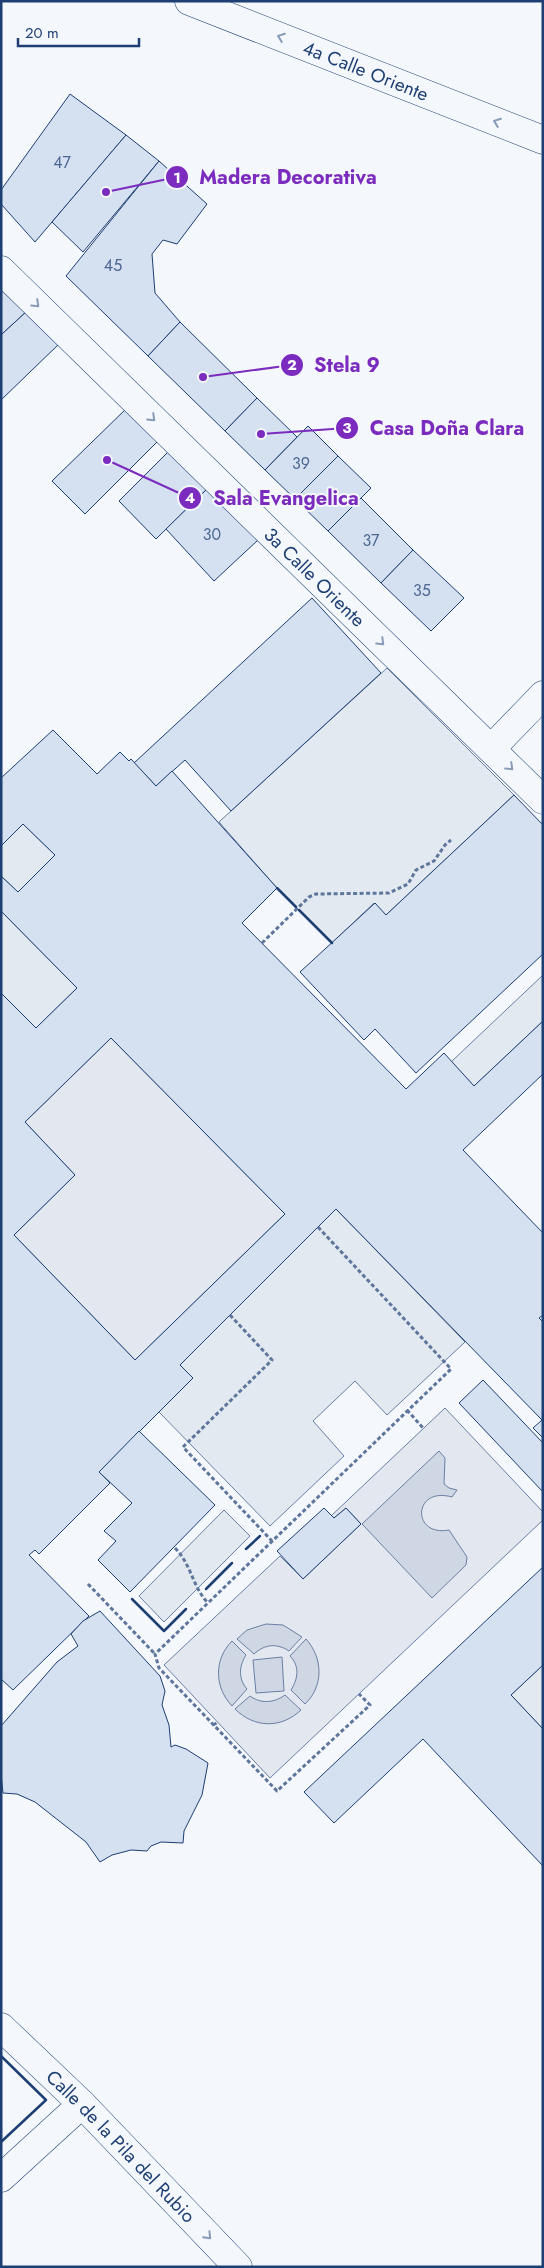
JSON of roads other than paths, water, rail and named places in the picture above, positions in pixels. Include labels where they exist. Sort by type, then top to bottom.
[{"type":"main road","name":"4a Calle Oriente","points":[[189,1],[543,140]]},
{"type":"main road","name":"3a Calle Oriente","points":[[1,270],[543,800]]},
{"type":"main road","points":[[491,749],[543,695]]},
{"type":"main road","name":"Calle de la Pila del Rubio","points":[[1,2027],[82,2104],[238,2267]]},
{"type":"main road","points":[[1,2178],[82,2104]]},
{"type":"place","name":"Madera Decorativa","points":[[106,192]]},
{"type":"place","name":"Stela 9","points":[[203,377]]},
{"type":"place","name":"Casa Doña Clara","points":[[261,434]]},
{"type":"place","name":"Sala Evangelica","points":[[107,460]]}]
